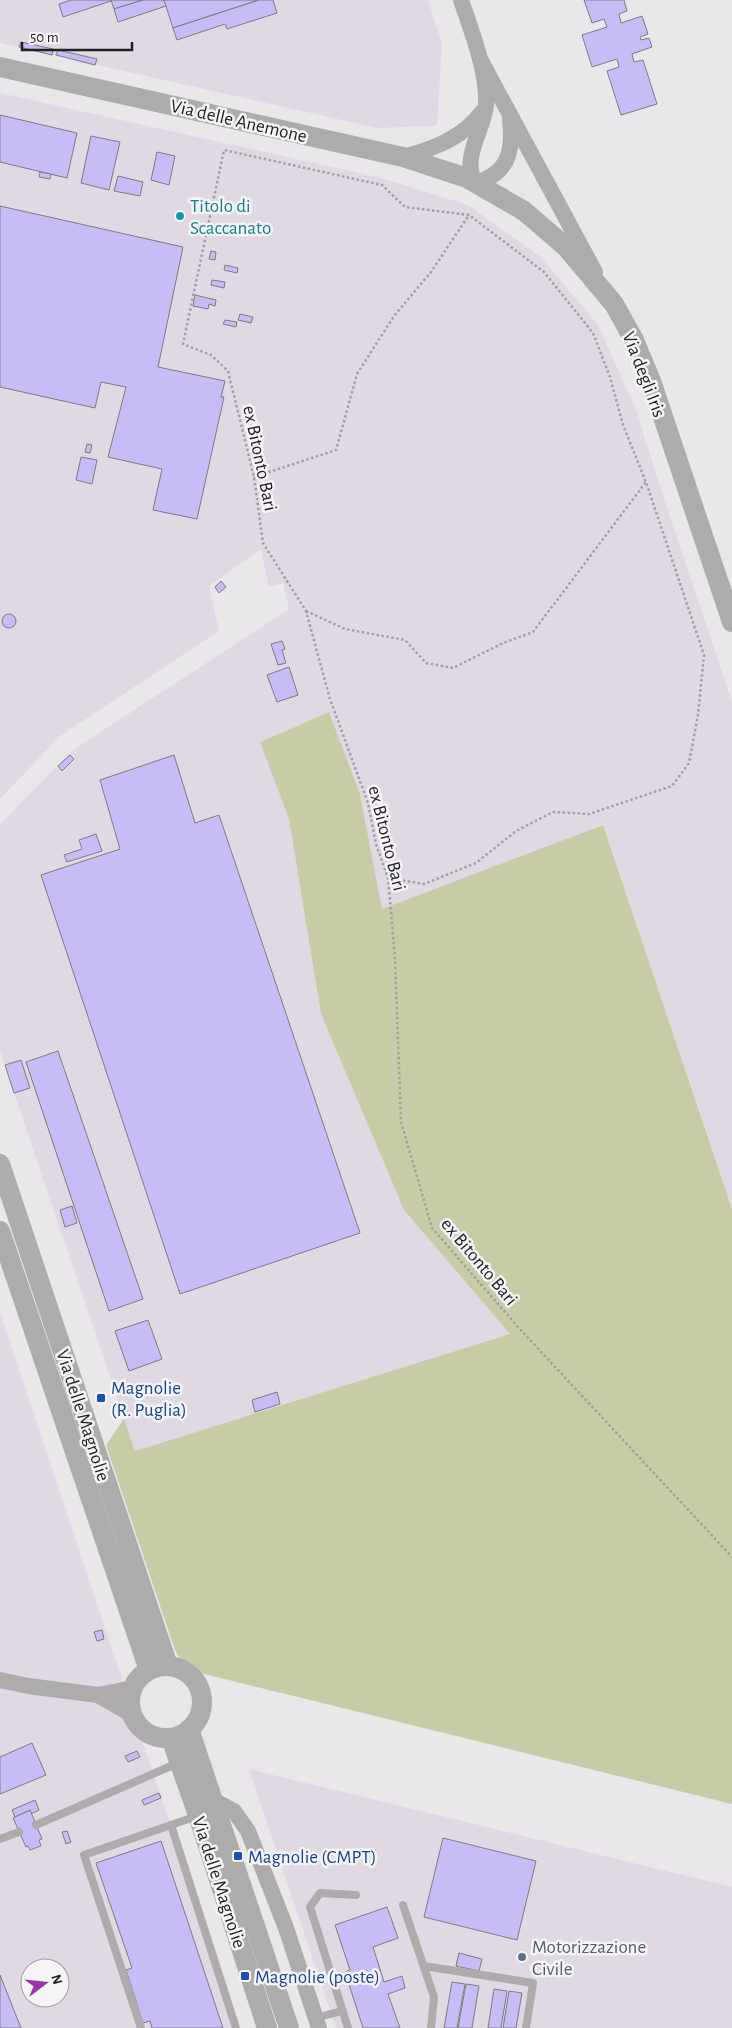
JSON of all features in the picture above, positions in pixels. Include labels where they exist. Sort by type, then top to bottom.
[{"type":"street","points":[[461,0],[480,59],[509,117],[614,304]]},
{"type":"street","points":[[480,59],[486,106],[473,146],[470,175],[475,183],[496,175],[505,161],[510,147],[509,117]]},
{"type":"street","name":"Via delle Anemone","points":[[0,67],[403,157],[467,178],[475,183]]},
{"type":"street","points":[[403,157],[441,145],[467,128],[486,106]]},
{"type":"street","name":"Via degli Iris","points":[[475,183],[524,211],[549,231],[566,247],[614,304],[634,340],[651,380],[732,622]]},
{"type":"street","name":"Via delle Magnolie","points":[[0,1164],[158,1668]]},
{"type":"street","name":"Via delle Magnolie","points":[[0,1231],[158,1668]]},
{"type":"street","points":[[158,1668],[178,1668],[187,1672],[195,1679],[200,1688],[202,1699],[198,1719],[180,1733],[159,1737],[148,1733],[139,1725],[133,1715],[130,1703],[133,1688],[137,1681],[158,1668]]},
{"type":"street","points":[[0,1680],[28,1686],[98,1695],[133,1688]]},
{"type":"street","points":[[98,1695],[133,1715]]},
{"type":"street","name":"Via delle Magnolie","points":[[180,1733],[180,1762],[267,2028]]},
{"type":"street","name":"Via delle Magnolie","points":[[180,1733],[212,1800],[289,2028]]},
{"type":"street","points":[[212,1800],[234,1811],[248,1831],[286,1928],[317,2023]]},
{"type":"lane","points":[[36,1825],[180,1762]]},
{"type":"lane","points":[[141,2028],[84,1854],[198,1815]]},
{"type":"lane","points":[[171,1825],[236,2028]]},
{"type":"lane","points":[[0,1839],[20,1832]]},
{"type":"lane","points":[[348,2028],[310,1906],[320,1893],[356,1895]]},
{"type":"lane","points":[[402,1905],[434,1997],[431,2028]]},
{"type":"lane","points":[[424,1966],[533,1983],[526,2028]]},
{"type":"lane","points":[[317,2023],[342,2011]]},
{"type":"path","name":"ex Bitonto Bari","points":[[469,216],[404,207],[382,185],[224,150],[183,344],[211,355],[228,371],[254,477],[263,542],[306,611],[330,699],[368,803],[376,844],[388,878],[395,958],[401,1122],[432,1228],[518,1327],[732,1557]]},
{"type":"path","points":[[254,477],[336,450],[357,374],[394,316],[432,272],[469,216],[544,272],[593,332],[610,377],[623,425],[646,482],[704,655],[698,715],[689,763],[672,786],[589,814],[553,812],[516,831],[476,863],[424,884],[388,878]]},
{"type":"path","points":[[306,611],[345,629],[405,640],[426,663],[452,668],[503,643],[533,632],[646,482]]},
{"type":"shaded area","points":[[0,0],[428,0],[442,44],[437,123],[435,126],[377,128],[0,43]]},
{"type":"shaded area","points":[[0,93],[382,178],[468,205],[541,257],[598,325],[635,407],[732,701],[732,1209],[603,825],[382,909],[360,794],[329,712],[260,742],[289,819],[321,1014],[404,1210],[510,1334],[135,1451],[0,1051],[0,824],[73,750],[289,609],[283,583],[269,587],[261,549],[209,586],[219,631],[60,736],[0,799]]},
{"type":"shaded area","points":[[0,1312],[238,2028],[0,2028]]},
{"type":"shaded area","name":"Motorizzazione Civile","points":[[249,1769],[732,1887],[732,2028],[336,2028]]},
{"type":"green space","points":[[329,712],[360,794],[382,909],[603,825],[732,1209],[732,1804],[200,1673],[181,1661],[175,1650],[106,1445],[124,1419],[135,1451],[510,1334],[404,1210],[321,1014],[289,819],[260,742]]},
{"type":"building","points":[[71,0],[111,1],[63,17],[59,4]]},
{"type":"building","points":[[111,0],[143,0],[114,9]]},
{"type":"building","points":[[143,0],[164,0],[166,6],[118,22],[114,9]]},
{"type":"building","points":[[164,0],[259,0],[173,28]]},
{"type":"building","points":[[259,0],[273,0],[277,13],[227,29],[225,24],[177,40],[173,28]]},
{"type":"building","points":[[584,0],[624,0],[627,11],[619,14],[621,23],[642,16],[648,34],[640,37],[641,40],[649,38],[652,47],[632,54],[634,62],[643,60],[657,104],[621,115],[607,71],[619,67],[617,59],[592,67],[582,35],[607,27],[604,19],[592,23]]},
{"type":"building","points":[[21,42],[53,49],[52,55],[19,47]]},
{"type":"building","points":[[58,50],[97,59],[95,65],[56,55]]},
{"type":"building","points":[[0,115],[77,133],[67,178],[0,162]]},
{"type":"building","points":[[91,136],[120,142],[109,190],[81,183]]},
{"type":"building","points":[[157,152],[175,156],[169,185],[151,180]]},
{"type":"building","points":[[40,172],[51,174],[50,179],[39,177]]},
{"type":"building","points":[[118,176],[143,182],[140,196],[114,191]]},
{"type":"building","points":[[0,206],[183,247],[158,367],[225,381],[221,397],[224,397],[197,519],[153,510],[162,469],[108,457],[126,387],[101,382],[95,408],[0,387]]},
{"type":"building","points":[[181,211],[184,219],[179,221],[176,212]]},
{"type":"building","points":[[211,251],[216,252],[215,260],[209,259]]},
{"type":"building","points":[[225,265],[238,268],[237,273],[224,270]]},
{"type":"building","points":[[212,280],[225,282],[224,288],[211,285]]},
{"type":"building","points":[[195,295],[216,300],[215,306],[209,304],[208,309],[193,306]]},
{"type":"building","points":[[240,314],[253,317],[251,323],[238,320]]},
{"type":"building","points":[[225,320],[237,322],[236,327],[223,324]]},
{"type":"building","points":[[87,444],[92,445],[90,453],[85,452]]},
{"type":"building","points":[[81,457],[97,460],[92,484],[76,480]]},
{"type":"building","points":[[221,581],[226,587],[219,593],[215,587]]},
{"type":"building","points":[[9,614],[14,616],[16,621],[14,626],[9,628],[4,626],[2,621],[4,616]]},
{"type":"building","points":[[282,641],[285,649],[282,650],[286,663],[278,665],[271,644]]},
{"type":"building","points":[[289,667],[298,695],[277,702],[267,675]]},
{"type":"building","points":[[70,755],[74,759],[62,771],[58,766]]},
{"type":"building","points":[[174,755],[195,823],[219,815],[360,1233],[180,1294],[41,875],[120,849],[100,780]]},
{"type":"building","points":[[96,834],[102,851],[67,862],[64,855],[82,849],[79,840]]},
{"type":"building","points":[[58,1051],[143,1299],[109,1311],[26,1062]]},
{"type":"building","points":[[21,1060],[30,1088],[14,1093],[5,1065]]},
{"type":"building","points":[[72,1206],[77,1223],[65,1227],[60,1210]]},
{"type":"building","points":[[148,1320],[162,1359],[129,1371],[115,1331]]},
{"type":"building","points":[[277,1392],[280,1404],[255,1412],[252,1400]]},
{"type":"building","points":[[102,1630],[104,1639],[97,1641],[94,1632]]},
{"type":"building","points":[[32,1743],[46,1775],[0,1794],[0,1757]]},
{"type":"building","points":[[137,1751],[140,1757],[128,1762],[125,1756]]},
{"type":"building","points":[[159,1793],[161,1798],[144,1805],[142,1800]]},
{"type":"building","points":[[35,1800],[39,1810],[31,1814],[30,1810],[15,1817],[12,1810]]},
{"type":"building","points":[[30,1810],[42,1839],[39,1840],[41,1846],[30,1850],[28,1846],[26,1847],[13,1818]]},
{"type":"building","points":[[67,1831],[71,1842],[66,1844],[62,1832]]},
{"type":"building","points":[[443,1838],[536,1861],[517,1940],[424,1917]]},
{"type":"building","points":[[161,1841],[223,2028],[152,2028],[150,2021],[143,2023],[126,1970],[132,1968],[96,1863]]},
{"type":"building","points":[[387,1907],[398,1938],[373,1947],[384,1982],[402,1976],[405,1988],[388,1994],[400,2028],[363,2028],[345,1972],[350,1970],[335,1925]]},
{"type":"building","points":[[459,1953],[482,1959],[479,1971],[456,1966]]},
{"type":"building","points":[[0,1975],[21,2028],[0,2028]]},
{"type":"building","points":[[452,1982],[465,1984],[457,2028],[444,2028]]},
{"type":"building","points":[[466,1984],[479,1986],[472,2028],[458,2028]]},
{"type":"building","points":[[494,1989],[507,1991],[501,2028],[488,2028]]},
{"type":"building","points":[[509,1991],[522,1993],[516,2028],[503,2028]]},
{"type":"place","name":"Titolo di Scaccanato","points":[[180,216]]},
{"type":"place","name":"Magnolie (R. Puglia)","points":[[101,1398]]},
{"type":"place","name":"Magnolie (CMPT)","points":[[238,1856]]},
{"type":"place","name":"Motorizzazione Civile","points":[[522,1957]]},
{"type":"place","name":"Magnolie (poste)","points":[[245,1976]]}]
